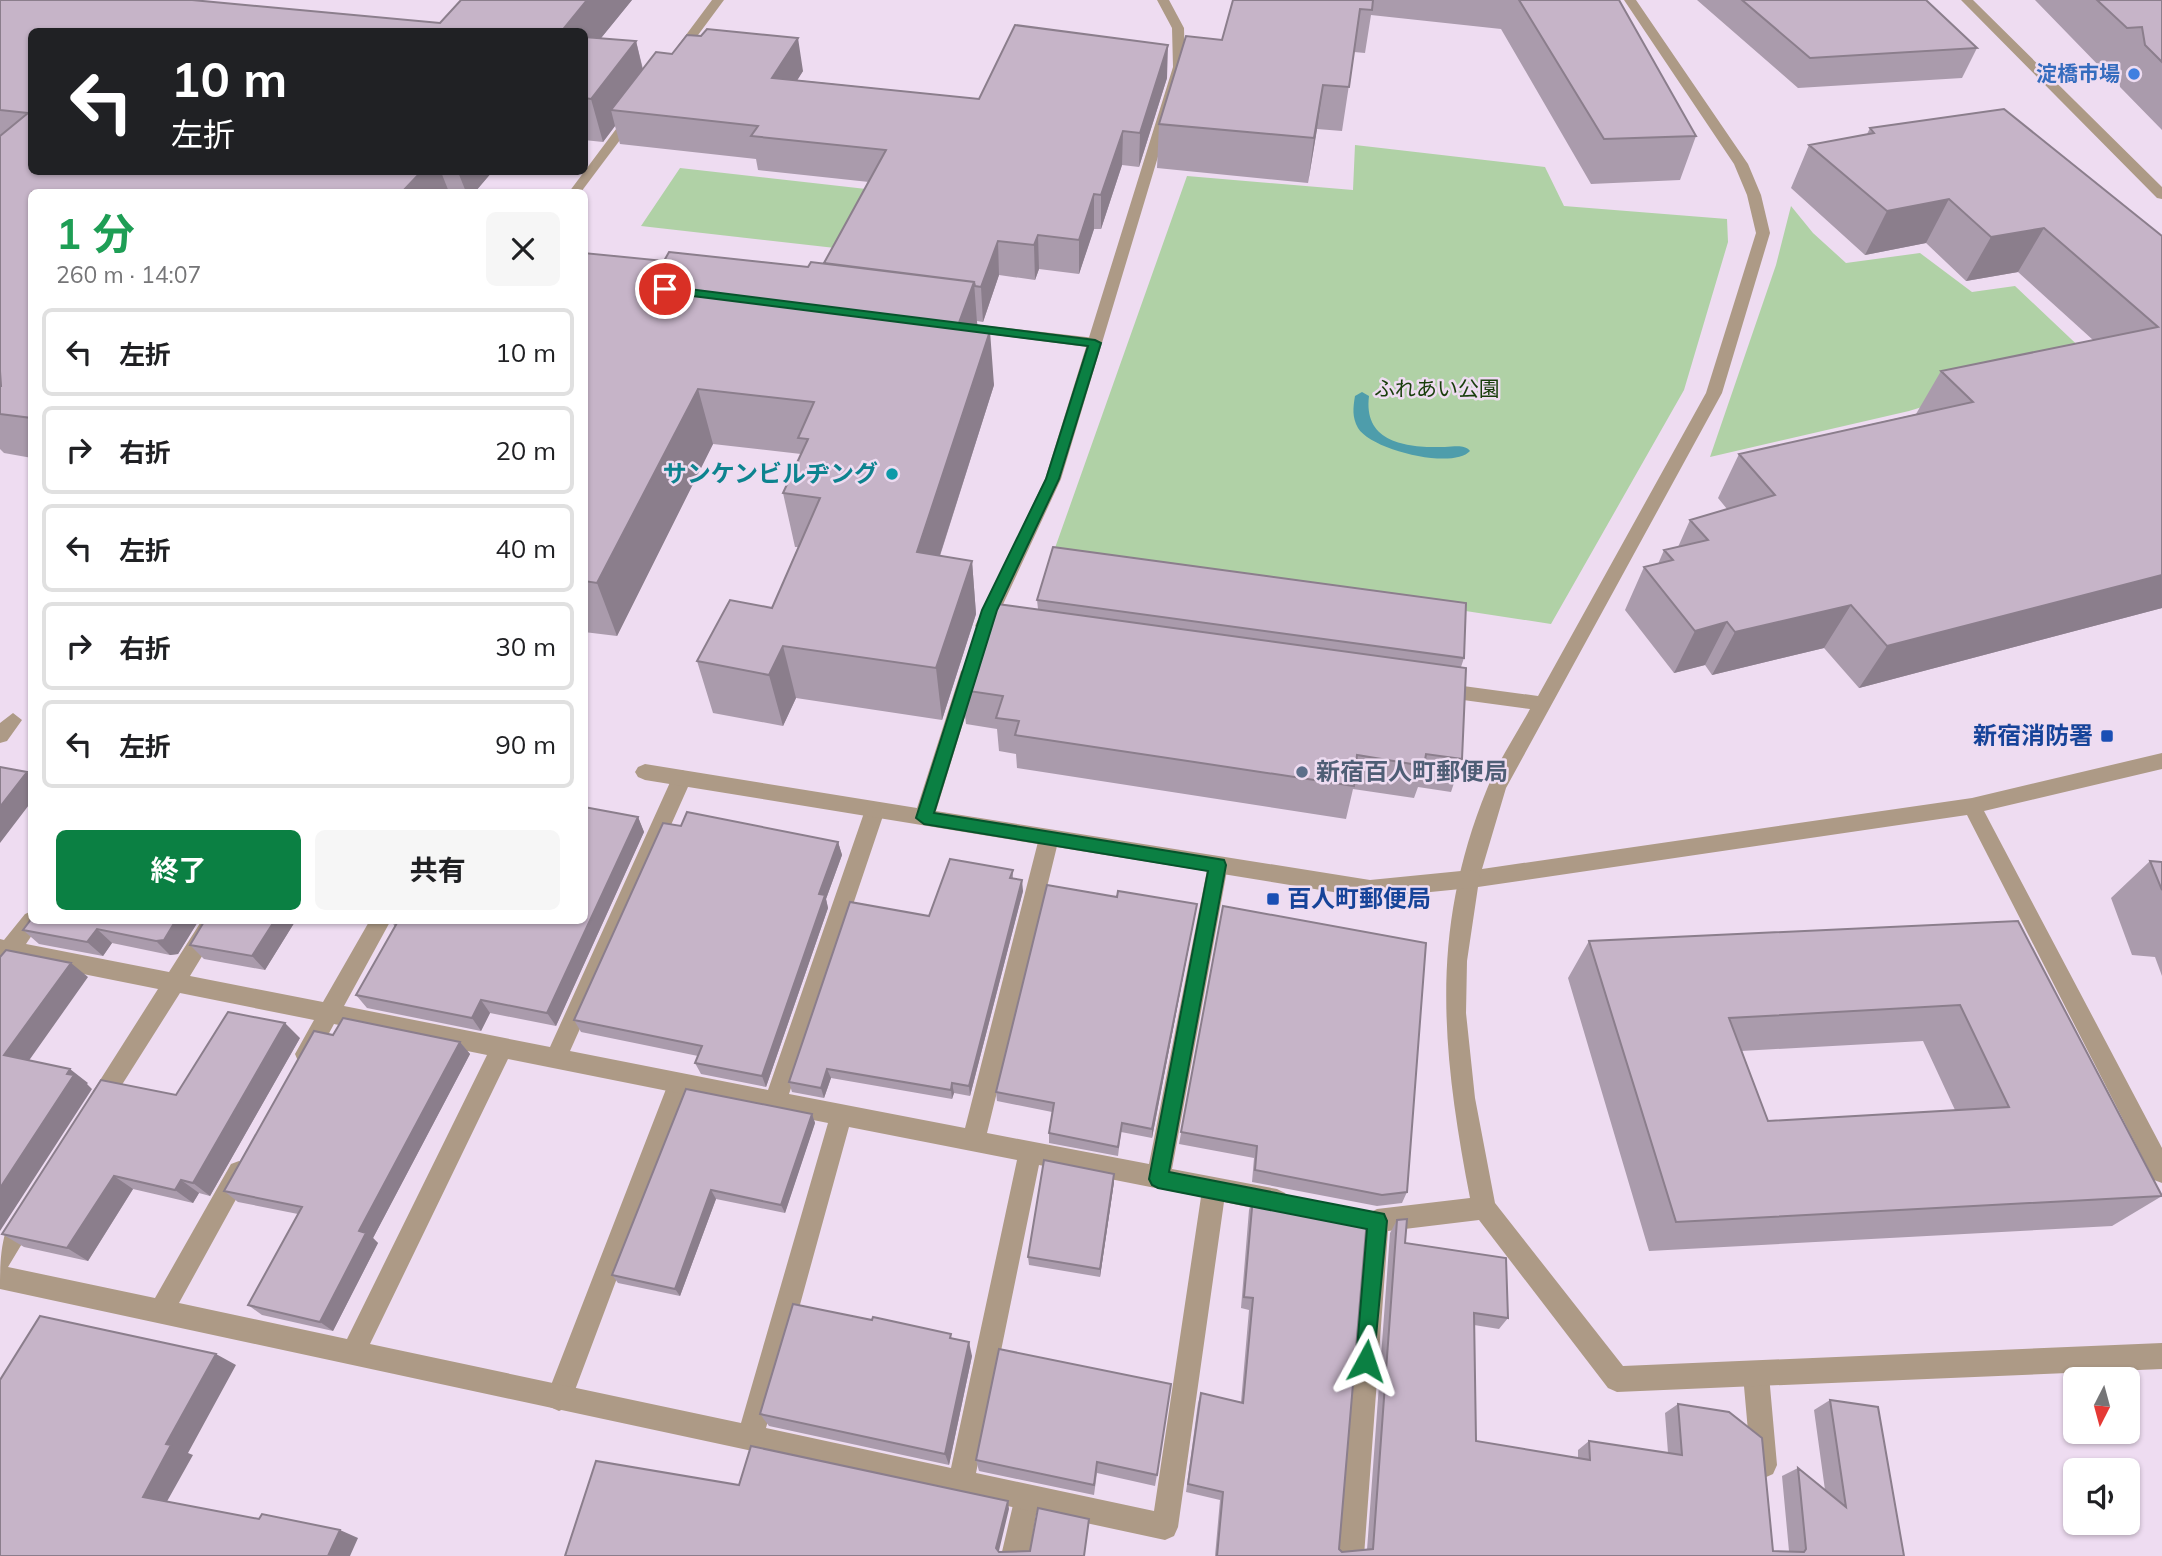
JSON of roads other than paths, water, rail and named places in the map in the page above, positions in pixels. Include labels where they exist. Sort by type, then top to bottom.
[{"type":"street","points":[[670,64],[718,0]]},
{"type":"street","points":[[924,818],[985,636],[1053,479],[1179,66],[1178,28],[1163,0]]},
{"type":"street","points":[[1630,0],[1741,164],[1754,195],[1763,233],[1714,393],[1497,787],[1479,836],[1455,985],[1460,1067],[1484,1208],[1617,1379],[2162,1356]]},
{"type":"street","points":[[1967,0],[2162,195]]},
{"type":"street","points":[[588,175],[639,107]]},
{"type":"street","points":[[577,189],[588,175]]},
{"type":"street","points":[[943,324],[1095,343]]},
{"type":"street","points":[[1421,687],[1544,704]]},
{"type":"street","points":[[0,736],[13,720]]},
{"type":"street","points":[[645,772],[1370,889],[1471,879],[1972,806],[2162,761]]},
{"type":"street","points":[[555,1059],[682,778]]},
{"type":"street","points":[[1972,806],[2162,1172]]},
{"type":"street","points":[[775,1102],[875,810]]},
{"type":"street","points":[[973,1142],[1049,838]]},
{"type":"street","points":[[1158,1179],[1218,865]]},
{"type":"street","points":[[3,953],[28,924]]},
{"type":"street","points":[[87,1121],[212,924]]},
{"type":"street","points":[[294,1074],[379,924]]},
{"type":"street","points":[[3,953],[328,1014],[1296,1205]]},
{"type":"street","points":[[353,1353],[501,1049]]},
{"type":"street","points":[[559,1398],[679,1084]]},
{"type":"street","points":[[750,1438],[841,1116]]},
{"type":"street","points":[[961,1484],[1030,1153]]},
{"type":"street","points":[[160,1312],[247,1157]]},
{"type":"street","points":[[0,1277],[1166,1527],[1214,1189]]},
{"type":"street","points":[[0,1258],[36,1201]]},
{"type":"street","points":[[1350,1216],[1377,1221],[1484,1208]]},
{"type":"street","points":[[1350,1556],[1377,1221]]},
{"type":"street","points":[[1756,1375],[1766,1486]]},
{"type":"street","points":[[1015,1556],[1026,1497]]},
{"type":"waterway","points":[[1362,396],[1359,414],[1365,428],[1377,438],[1411,450],[1463,451]]},
{"type":"place","name":"淀橋市場","points":[[2134,74]]},
{"type":"place","name":"サンケンビルヂング","points":[[892,474]]},
{"type":"place","name":"新宿消防署","points":[[2107,736]]},
{"type":"place","name":"新宿百人町郵便局","points":[[1302,772]]},
{"type":"place","name":"百人町郵便局","points":[[1273,899]]},
{"type":"park label","name":"ふれあい公園","points":[[1437,389]]}]
